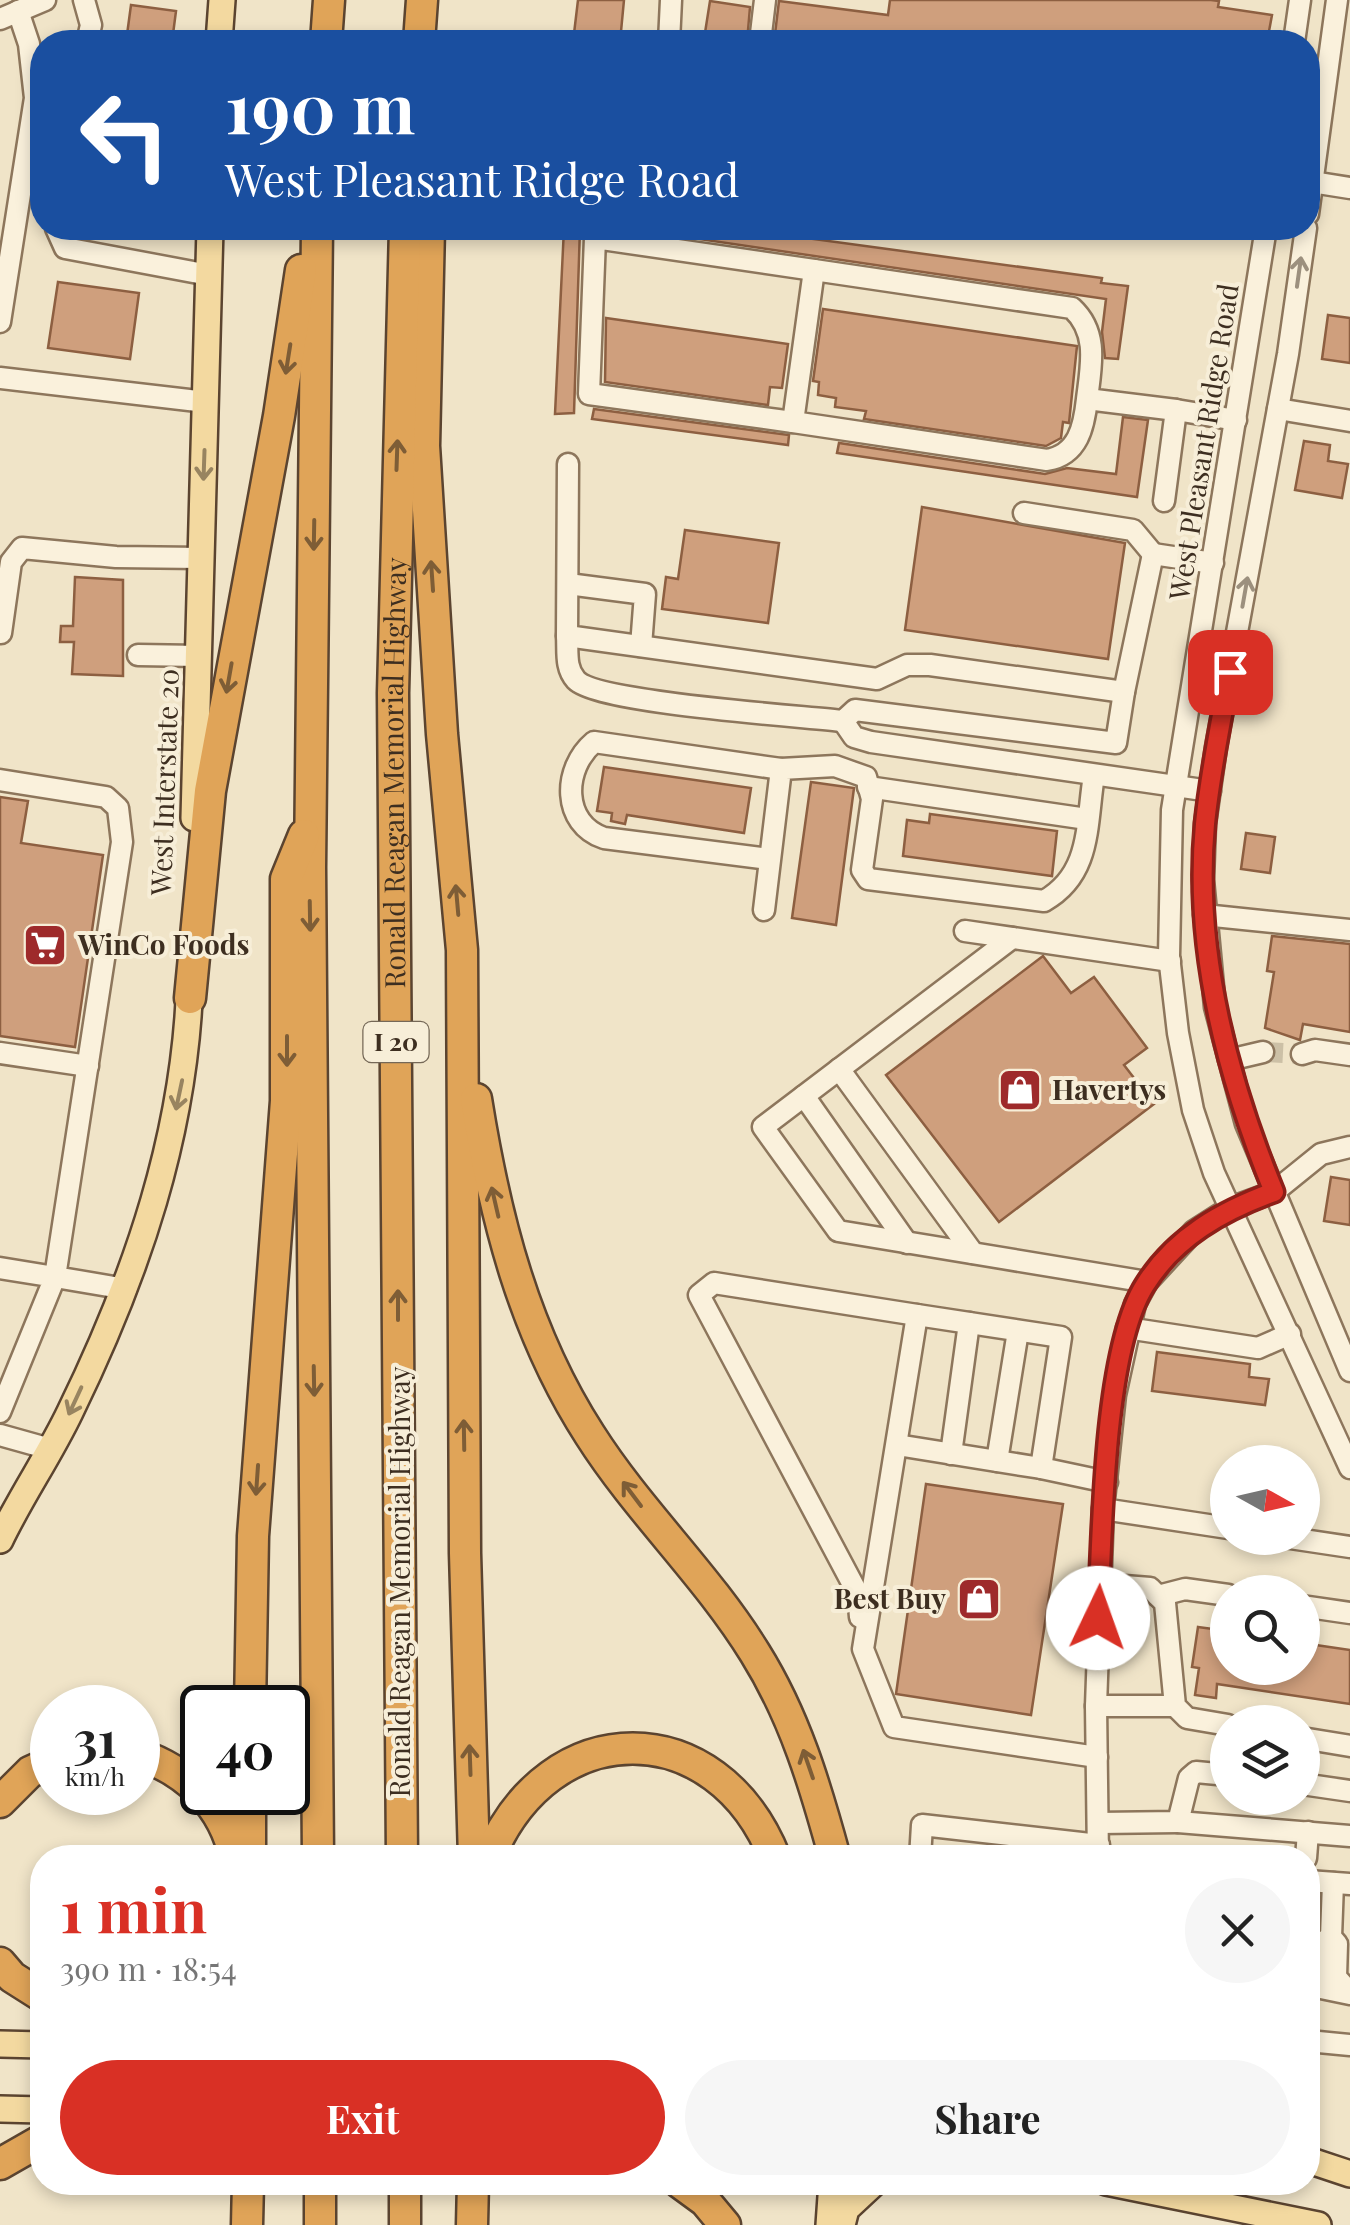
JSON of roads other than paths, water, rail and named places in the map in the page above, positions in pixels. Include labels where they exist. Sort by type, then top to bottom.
[{"type":"highway","points":[[327,30],[329,0]]},
{"type":"highway","points":[[420,30],[422,0]]},
{"type":"highway","points":[[432,0],[432,30]]},
{"type":"highway","points":[[190,998],[210,791],[279,416],[305,240]]},
{"type":"highway","points":[[317,240],[310,819],[318,1845]]},
{"type":"highway","name":"Ronald Reagan Memorial Highway","points":[[402,1845],[393,694],[405,240]]},
{"type":"highway","points":[[429,240],[425,463],[442,734],[488,1175],[504,1241],[538,1336],[588,1433],[755,1652],[787,1710],[809,1762],[831,1845]]},
{"type":"highway","points":[[250,1685],[253,1536],[286,1100],[286,879],[310,819]]},
{"type":"highway","points":[[462,950],[465,1553],[474,1845]]},
{"type":"highway","points":[[494,1845],[503,1824],[526,1793],[554,1770],[618,1749],[653,1751],[714,1774],[759,1818],[770,1845]]},
{"type":"highway","points":[[160,1766],[191,1782],[214,1804],[230,1845]]},
{"type":"highway","points":[[0,1802],[30,1772]]},
{"type":"highway","points":[[250,1815],[250,1845]]},
{"type":"highway","points":[[0,1963],[30,1988]]},
{"type":"highway","points":[[0,2164],[30,2147]]},
{"type":"highway","points":[[247,2225],[248,2195]]},
{"type":"highway","points":[[320,2195],[320,2225]]},
{"type":"highway","points":[[405,2195],[405,2225]]},
{"type":"highway","points":[[697,2195],[725,2225]]},
{"type":"main road","points":[[220,30],[222,0]]},
{"type":"main road","name":"West Interstate 20","points":[[0,1540],[50,1449],[126,1290],[166,1158],[183,1077],[190,998],[210,240]]},
{"type":"main road","points":[[0,2044],[30,2045]]},
{"type":"main road","points":[[0,2108],[30,2109]]},
{"type":"main road","points":[[1320,2163],[1345,2170]]},
{"type":"main road","points":[[829,2225],[831,2195]]},
{"type":"main road","points":[[842,2225],[846,2210],[862,2195]]},
{"type":"main road","points":[[1169,2195],[1318,2225]]},
{"type":"street","points":[[84,0],[89,30]]},
{"type":"street","points":[[669,30],[671,0]]},
{"type":"street","points":[[761,30],[765,0]]},
{"type":"street","points":[[1296,30],[1300,0]]},
{"type":"street","points":[[1320,124],[1337,0]]},
{"type":"street","points":[[30,55],[29,44],[9,15],[41,1]]},
{"type":"street","points":[[0,322],[30,124]]},
{"type":"street","points":[[1320,183],[1350,188]]},
{"type":"street","points":[[62,240],[66,248],[209,275]]},
{"type":"street","points":[[594,240],[588,394],[1047,460],[1066,455],[1076,443],[1087,399],[1090,337],[1088,326],[1072,308],[608,240]]},
{"type":"street","name":"West Pleasant Ridge Road","points":[[1264,240],[1176,787],[1168,886],[1170,961],[1193,1110],[1230,1208],[1350,1468]]},
{"type":"street","points":[[1304,240],[1205,824],[1204,915],[1215,1007],[1246,1124],[1350,1371]]},
{"type":"street","points":[[794,422],[814,270]]},
{"type":"street","points":[[0,378],[206,402]]},
{"type":"street","points":[[1087,399],[1236,420]]},
{"type":"street","points":[[1278,409],[1350,420]]},
{"type":"street","points":[[1164,501],[1176,410]]},
{"type":"street","points":[[568,464],[568,670],[580,684],[623,696],[843,721],[855,710],[1116,743],[1153,554]]},
{"type":"street","points":[[1024,513],[1134,530],[1153,554],[1212,563]]},
{"type":"street","points":[[1,633],[11,562],[22,548],[116,558],[202,558]]},
{"type":"street","points":[[568,584],[645,594],[641,646]]},
{"type":"street","points":[[568,636],[876,680],[906,664],[930,665],[1124,692]]},
{"type":"street","points":[[138,655],[199,656]]},
{"type":"street","points":[[843,721],[854,737],[871,742],[1210,792]]},
{"type":"street","points":[[769,859],[604,838],[585,832],[572,812],[576,765],[594,742],[781,769],[834,766],[866,777],[872,799],[862,870],[868,879],[1044,901],[1066,889],[1079,870],[1094,774]]},
{"type":"street","points":[[764,910],[781,769]]},
{"type":"street","points":[[0,780],[106,798],[118,808],[122,842],[55,1276],[0,1412]]},
{"type":"street","points":[[868,788],[1087,818]]},
{"type":"street","points":[[1204,915],[1350,930]]},
{"type":"street","points":[[965,931],[1170,961]]},
{"type":"street","points":[[1012,938],[763,1127],[838,1231],[1147,1282]]},
{"type":"street","points":[[1302,1054],[1315,1050],[1350,1055]]},
{"type":"street","points":[[1229,1060],[1264,1052]]},
{"type":"street","points":[[0,1053],[88,1066]]},
{"type":"street","points":[[839,1069],[973,1254]]},
{"type":"street","points":[[804,1096],[908,1243]]},
{"type":"street","points":[[1098,1842],[1096,1706],[1104,1509],[1127,1328],[1147,1282],[1194,1231],[1230,1208],[1274,1192],[1321,1154],[1350,1147]]},
{"type":"street","points":[[0,1268],[126,1290]]},
{"type":"street","points":[[1041,1468],[1061,1337],[714,1283],[699,1295],[858,1594],[863,1649],[894,1727],[1097,1758]]},
{"type":"street","points":[[863,1649],[917,1315]]},
{"type":"street","points":[[951,1454],[969,1323]]},
{"type":"street","points":[[1127,1328],[1258,1348],[1290,1334]]},
{"type":"street","points":[[997,1461],[1018,1331]]},
{"type":"street","points":[[0,1435],[50,1449]]},
{"type":"street","points":[[896,1445],[1106,1482]]},
{"type":"street","points":[[1104,1509],[1210,1525]]},
{"type":"street","points":[[1320,1542],[1350,1547]]},
{"type":"street","points":[[1100,1584],[1150,1588],[1165,1602],[1174,1706]]},
{"type":"street","points":[[1158,1596],[1185,1589],[1210,1592]]},
{"type":"street","points":[[1320,1609],[1350,1613]]},
{"type":"street","points":[[1096,1706],[1174,1706],[1188,1718],[1210,1721]]},
{"type":"street","points":[[1320,1741],[1350,1746]]},
{"type":"street","points":[[1178,1822],[1189,1778],[1196,1772],[1210,1773]]},
{"type":"street","points":[[1320,1786],[1350,1790]]},
{"type":"street","points":[[1053,1845],[1098,1842],[1178,1822],[1350,1836]]},
{"type":"street","points":[[921,1845],[922,1825],[1014,1845]]},
{"type":"street","points":[[1307,1845],[1308,1832]]},
{"type":"street","points":[[1342,1883],[1330,1937],[1322,1942],[1321,1988],[1350,1994]]},
{"type":"street","points":[[1320,2043],[1350,2045]]},
{"type":"tunnel","points":[[1263,1052],[1302,1054]]},
{"type":"place","name":"WinCo Foods","points":[[45,945]]},
{"type":"place","name":"Havertys","points":[[1020,1090]]},
{"type":"place","name":"Best Buy","points":[[979,1599]]}]
